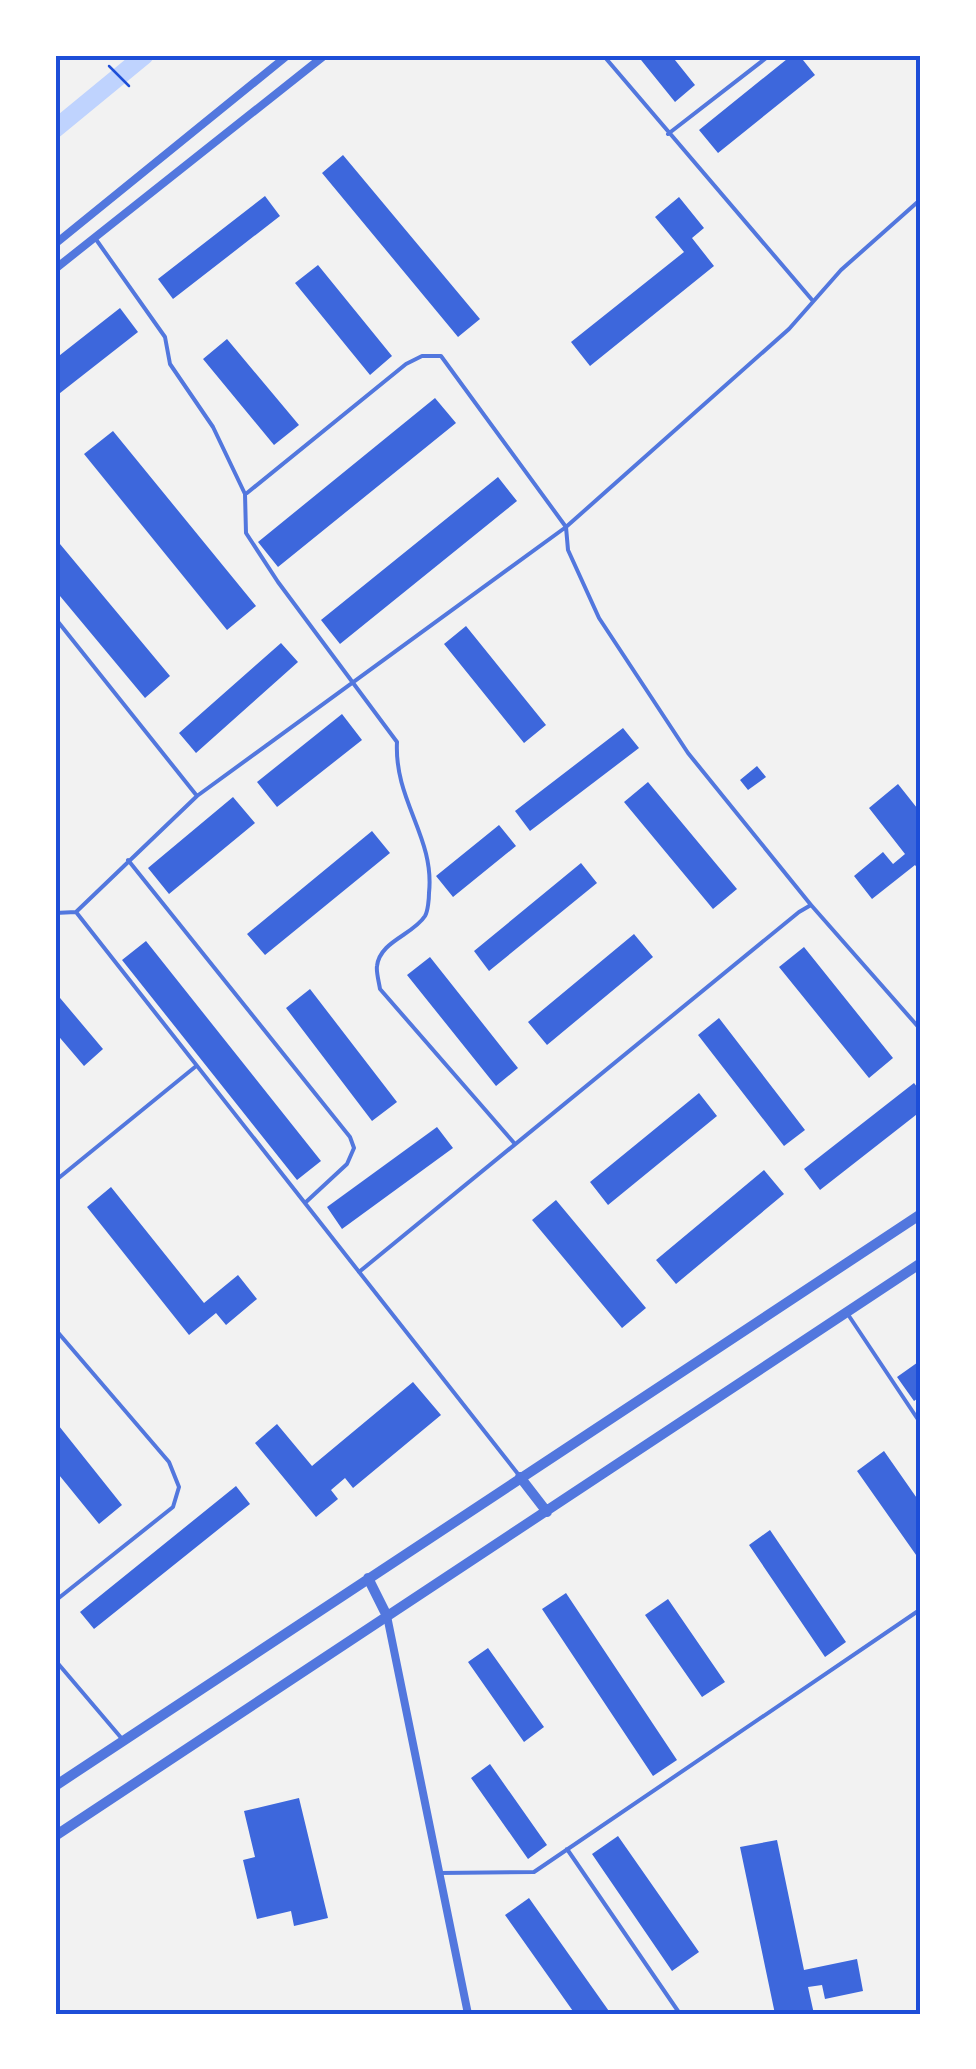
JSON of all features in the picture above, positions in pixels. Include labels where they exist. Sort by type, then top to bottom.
[{"type":"street","points":[[55,244],[288,55]]},
{"type":"street","points":[[55,269],[326,55]]},
{"type":"street","points":[[162,156],[176,174]]},
{"type":"street","points":[[55,1786],[921,1214]]},
{"type":"street","points":[[55,1836],[921,1264]]},
{"type":"street","points":[[520,1477],[547,1512]]},
{"type":"street","points":[[368,1578],[387,1616],[468,2014]]},
{"type":"lane","points":[[603,55],[813,301]]},
{"type":"lane","points":[[668,134],[770,55]]},
{"type":"lane","points":[[55,912],[76,912],[196,796],[566,527],[788,328],[840,270],[921,199]]},
{"type":"lane","points":[[96,238],[165,337],[170,364],[213,428],[245,494],[246,533],[397,742],[396,766],[403,796],[426,846],[430,890],[425,916],[387,947],[376,964],[380,989],[515,1144]]},
{"type":"lane","points":[[245,494],[406,364],[422,356],[441,356],[566,527],[568,550],[599,618],[688,753],[811,905],[921,1030]]},
{"type":"lane","points":[[55,618],[196,796]]},
{"type":"lane","points":[[128,860],[350,1137],[354,1148],[347,1164],[304,1203]]},
{"type":"lane","points":[[359,1272],[811,905]]},
{"type":"lane","points":[[76,912],[520,1477]]},
{"type":"lane","points":[[55,1181],[197,1066]]},
{"type":"lane","points":[[846,1313],[921,1424]]},
{"type":"lane","points":[[55,1329],[169,1462],[179,1487],[173,1507],[55,1601]]},
{"type":"lane","points":[[439,1873],[534,1872],[921,1609]]},
{"type":"lane","points":[[55,1660],[123,1740]]},
{"type":"lane","points":[[567,1849],[680,2014]]},
{"type":"path","points":[[109,66],[129,86]]},
{"type":"building","points":[[637,55],[671,55],[695,85],[675,102]]},
{"type":"building","points":[[792,55],[799,55],[815,75],[718,153],[699,130]]},
{"type":"building","points":[[343,155],[480,319],[458,337],[322,173]]},
{"type":"building","points":[[265,196],[280,216],[173,299],[158,279]]},
{"type":"building","points":[[679,197],[704,228],[692,238],[714,266],[590,366],[571,342],[684,252],[655,217]]},
{"type":"building","points":[[318,265],[392,356],[370,375],[295,283]]},
{"type":"building","points":[[120,308],[138,332],[55,397],[55,359]]},
{"type":"building","points":[[227,339],[299,425],[274,445],[203,359]]},
{"type":"building","points":[[435,398],[456,423],[278,567],[258,542]]},
{"type":"building","points":[[113,431],[256,606],[227,630],[84,454]]},
{"type":"building","points":[[498,477],[517,501],[340,644],[321,620]]},
{"type":"building","points":[[55,538],[170,676],[145,698],[55,590]]},
{"type":"building","points":[[466,626],[546,725],[524,743],[444,644]]},
{"type":"building","points":[[281,643],[298,662],[196,753],[179,733]]},
{"type":"building","points":[[342,714],[362,740],[277,807],[257,782]]},
{"type":"building","points":[[623,728],[639,748],[530,831],[515,811]]},
{"type":"building","points":[[757,766],[766,777],[748,790],[740,780]]},
{"type":"building","points":[[648,782],[737,889],[713,909],[624,802]]},
{"type":"building","points":[[898,784],[921,813],[921,873],[915,865],[872,899],[854,876],[883,852],[893,864],[905,854],[869,808]]},
{"type":"building","points":[[233,797],[255,823],[169,894],[148,868]]},
{"type":"building","points":[[499,825],[516,846],[453,897],[436,876]]},
{"type":"building","points":[[372,831],[390,853],[265,955],[247,934]]},
{"type":"building","points":[[581,863],[597,883],[489,971],[474,951]]},
{"type":"building","points":[[634,934],[653,957],[547,1045],[528,1022]]},
{"type":"building","points":[[146,941],[321,1161],[297,1180],[122,960]]},
{"type":"building","points":[[804,947],[893,1058],[869,1078],[779,967]]},
{"type":"building","points":[[430,957],[518,1068],[496,1086],[407,975]]},
{"type":"building","points":[[310,989],[397,1102],[372,1121],[286,1008]]},
{"type":"building","points":[[55,992],[103,1049],[84,1066],[55,1032]]},
{"type":"building","points":[[719,1018],[805,1130],[784,1146],[698,1035]]},
{"type":"building","points":[[914,1083],[921,1092],[921,1111],[820,1190],[804,1169]]},
{"type":"building","points":[[699,1093],[717,1116],[608,1205],[590,1182]]},
{"type":"building","points":[[437,1127],[453,1148],[342,1229],[327,1207]]},
{"type":"building","points":[[764,1170],[784,1194],[676,1284],[656,1260]]},
{"type":"building","points":[[111,1187],[204,1303],[238,1275],[257,1299],[226,1325],[216,1313],[189,1335],[87,1207]]},
{"type":"building","points":[[556,1200],[646,1308],[622,1328],[532,1220]]},
{"type":"building","points":[[921,1360],[921,1396],[914,1401],[897,1377]]},
{"type":"building","points":[[413,1382],[441,1415],[353,1488],[345,1478],[331,1490],[338,1499],[316,1517],[255,1443],[277,1424],[312,1466]]},
{"type":"building","points":[[55,1421],[122,1505],[99,1524],[55,1470]]},
{"type":"building","points":[[884,1451],[921,1504],[921,1562],[857,1471]]},
{"type":"building","points":[[236,1486],[250,1504],[94,1629],[80,1612]]},
{"type":"building","points":[[770,1530],[846,1642],[825,1657],[749,1545]]},
{"type":"building","points":[[566,1593],[677,1760],[653,1776],[542,1609]]},
{"type":"building","points":[[668,1599],[725,1682],[702,1697],[645,1615]]},
{"type":"building","points":[[488,1648],[544,1727],[524,1742],[468,1662]]},
{"type":"building","points":[[490,1764],[547,1845],[528,1859],[471,1778]]},
{"type":"building","points":[[299,1798],[328,1918],[294,1926],[291,1911],[257,1919],[243,1860],[255,1857],[244,1811]]},
{"type":"building","points":[[618,1836],[699,1952],[672,1971],[592,1854]]},
{"type":"building","points":[[777,1840],[804,1970],[857,1959],[863,1991],[825,1999],[822,1985],[808,1987],[814,2014],[775,2014],[740,1847]]},
{"type":"building","points":[[529,1898],[611,2014],[575,2014],[505,1915]]},
{"type":"waterway","points":[[55,129],[145,55]]}]
